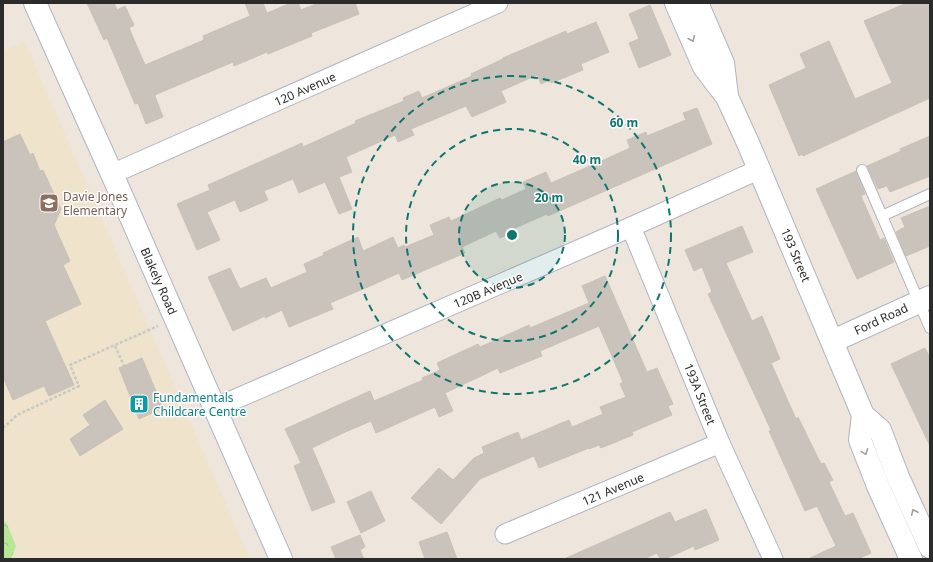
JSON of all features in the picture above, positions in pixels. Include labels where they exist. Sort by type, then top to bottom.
[{"type":"street","name":"Blakely Road","points":[[35,3],[112,174],[281,559]]},
{"type":"street","name":"120 Avenue","points":[[112,174],[498,3]]},
{"type":"street","name":"193 Street","points":[[676,3],[704,66],[727,97],[760,169],[863,414],[880,430],[898,477],[930,547]]},
{"type":"street","name":"193 Street","points":[[697,3],[723,63],[727,97]]},
{"type":"street","name":"120B Avenue","points":[[214,408],[631,228],[760,169]]},
{"type":"street","name":"193A Street","points":[[631,228],[720,443],[773,559]]},
{"type":"street","name":"Ford Road","points":[[833,341],[924,299]]},
{"type":"street","name":"193 Street","points":[[863,414],[860,440],[878,486],[911,559]]},
{"type":"street","name":"121 Avenue","points":[[505,534],[720,443]]},
{"type":"lane","points":[[862,170],[882,216],[924,299],[930,328]]},
{"type":"lane","points":[[882,216],[930,194]]},
{"type":"path","points":[[3,428],[17,415],[79,386],[70,365],[175,319]]},
{"type":"path","points":[[115,346],[124,366]]},
{"type":"shaded area","name":"Davie Jones Elementary","points":[[25,42],[250,559],[3,559],[3,51]]},
{"type":"green space","points":[[6,522],[16,546],[11,559],[3,559],[3,523]]},
{"type":"building","points":[[87,3],[114,3],[117,10],[125,6],[134,25],[129,28],[145,65],[204,40],[203,36],[250,16],[245,3],[263,3],[267,13],[291,3],[298,3],[301,10],[318,3],[355,3],[359,14],[311,33],[312,36],[268,54],[267,52],[234,66],[233,62],[157,94],[155,96],[163,117],[146,124],[138,103],[135,104],[107,38],[104,40]]},
{"type":"building","points":[[907,3],[930,3],[930,98],[803,156],[802,154],[799,156],[769,85],[806,68],[800,54],[829,41],[855,99],[892,83],[864,21]]},
{"type":"building","points":[[650,5],[671,55],[639,68],[629,43],[639,39],[629,14]]},
{"type":"building","points":[[596,22],[609,52],[581,64],[583,70],[551,83],[550,80],[541,84],[537,75],[501,91],[506,102],[472,117],[466,106],[411,129],[414,135],[398,142],[395,135],[346,157],[352,172],[339,177],[352,209],[339,214],[325,182],[299,193],[293,179],[264,191],[268,200],[240,212],[235,200],[207,212],[220,240],[197,250],[177,204],[210,190],[208,185],[302,143],[303,147],[356,123],[355,121],[404,101],[403,98],[419,91],[422,98],[472,76],[471,74],[503,58],[566,31],[567,34]]},
{"type":"building","points":[[697,108],[712,144],[548,216],[547,214],[515,228],[516,231],[500,238],[496,231],[462,247],[465,253],[402,280],[399,273],[330,303],[333,309],[289,327],[282,310],[233,331],[208,277],[230,268],[240,289],[266,278],[271,288],[307,272],[304,264],[324,255],[323,253],[358,237],[363,251],[393,237],[398,248],[404,245],[405,247],[434,235],[430,225],[449,217],[451,221],[500,198],[502,200],[526,189],[523,182],[546,172],[551,183],[606,159],[630,148],[627,140],[646,132],[647,136],[686,120],[683,113]]},
{"type":"building","points":[[20,134],[30,155],[33,153],[40,171],[43,170],[61,209],[54,225],[70,261],[63,265],[81,304],[45,321],[74,385],[49,396],[44,386],[13,400],[3,377],[3,142]]},
{"type":"building","points":[[930,136],[930,176],[890,192],[887,186],[878,189],[867,166]]},
{"type":"building","points":[[856,171],[865,194],[861,196],[880,240],[884,238],[894,262],[857,279],[816,189]]},
{"type":"building","points":[[930,206],[930,246],[906,256],[896,232],[905,227],[901,218]]},
{"type":"building","points":[[742,226],[753,252],[726,263],[752,321],[762,316],[780,359],[771,363],[796,419],[798,417],[821,464],[824,463],[833,480],[829,482],[845,516],[853,513],[871,553],[858,559],[808,559],[836,546],[817,506],[805,511],[769,431],[771,430],[708,294],[712,292],[702,267],[694,271],[685,250]]},
{"type":"building","points":[[605,276],[647,372],[657,368],[673,404],[668,406],[672,415],[632,432],[633,435],[601,448],[599,445],[589,448],[539,468],[534,456],[480,479],[441,524],[411,498],[439,468],[453,480],[474,458],[484,453],[482,447],[518,432],[521,440],[569,420],[572,427],[603,414],[600,407],[626,397],[620,384],[623,382],[599,326],[540,351],[542,356],[500,373],[498,368],[445,393],[453,411],[439,417],[435,407],[376,433],[371,421],[312,448],[335,502],[312,511],[294,466],[301,463],[285,429],[370,391],[374,401],[423,380],[422,378],[440,370],[437,363],[478,344],[480,347],[529,325],[530,328],[589,303],[582,286]]},
{"type":"building","points":[[925,348],[930,358],[930,446],[891,364]]},
{"type":"building","points":[[142,358],[163,408],[139,419],[119,368]]},
{"type":"building","points":[[105,400],[123,429],[80,456],[70,439],[90,425],[83,415]]},
{"type":"building","points":[[371,491],[385,521],[361,533],[347,502]]},
{"type":"building","points":[[706,509],[719,540],[695,550],[694,546],[665,559],[660,559],[657,553],[644,559],[564,559],[670,512],[675,522]]},
{"type":"building","points":[[447,532],[457,559],[425,559],[419,542]]},
{"type":"building","points":[[360,535],[365,547],[360,550],[364,559],[336,559],[331,547]]},
{"type":"place","name":"Davie Jones Elementary","points":[[49,203]]},
{"type":"place","name":"Fundamentals Childcare Centre","points":[[139,404]]}]
